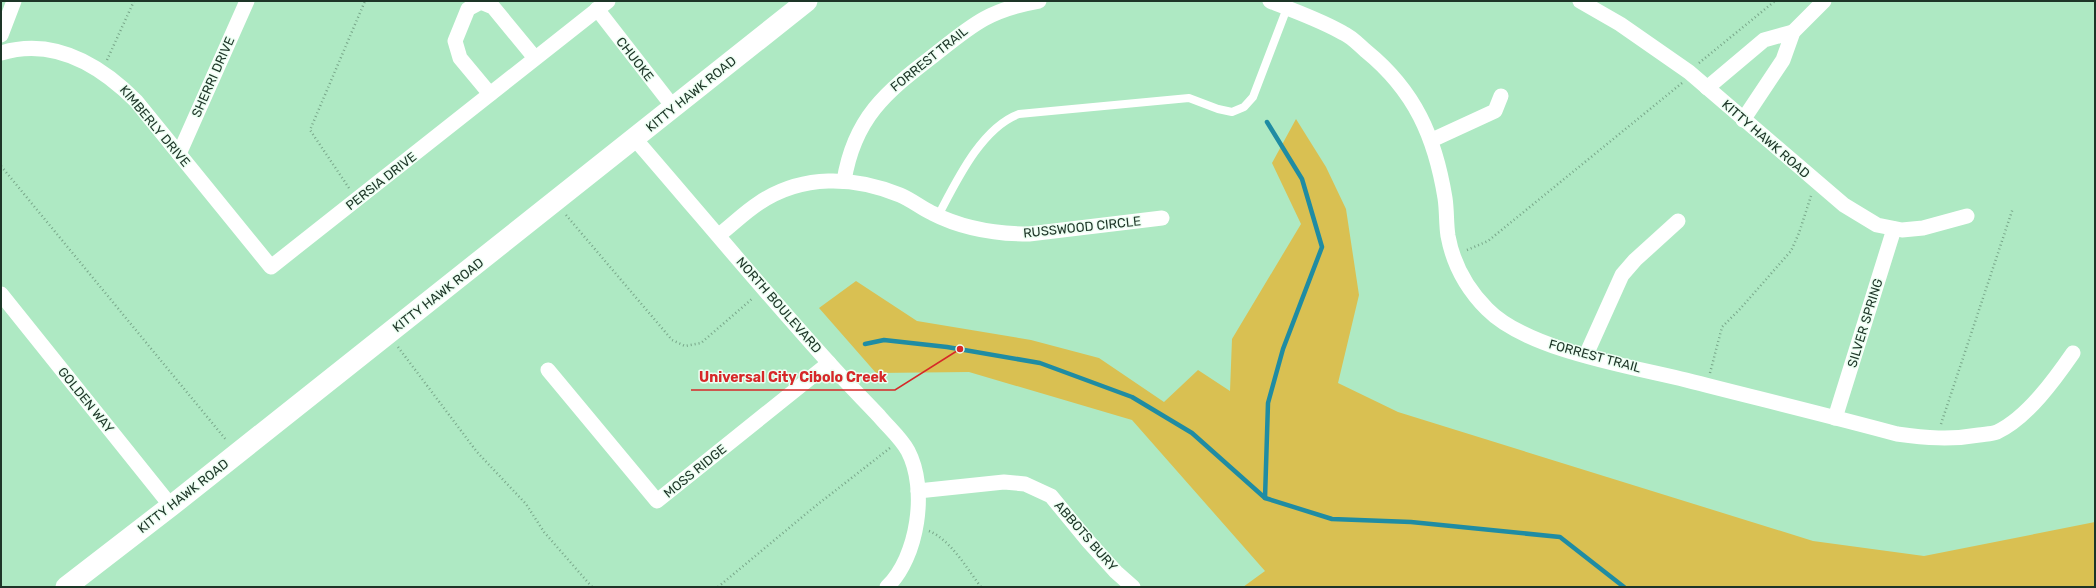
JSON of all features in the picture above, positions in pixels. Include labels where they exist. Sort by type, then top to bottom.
[{"type":"street","points":[[1,35],[14,1]]},
{"type":"street","name":"SHERRI DRIVE","points":[[179,154],[247,1]]},
{"type":"street","name":"KITTY HAWK ROAD","points":[[66,587],[389,334],[807,1]]},
{"type":"street","name":"FORREST TRAIL","points":[[844,181],[849,158],[857,136],[873,109],[894,86],[974,23],[1001,10],[1039,1]]},
{"type":"street","name":"FORREST TRAIL","points":[[1270,1],[1344,33],[1387,68],[1411,100],[1432,140],[1438,157],[1446,200],[1448,236],[1453,255],[1469,288],[1487,310],[1509,327],[1535,340],[1586,355],[1897,434],[1936,439],[1960,438],[1997,432],[2022,413],[2055,380],[2073,353]]},
{"type":"street","name":"KITTY HAWK ROAD","points":[[1580,1],[1620,24],[1692,75],[1844,205],[1877,225],[1894,229],[1923,228],[1967,216]]},
{"type":"street","points":[[1743,120],[1783,60],[1793,32],[1824,1]]},
{"type":"street","points":[[490,94],[460,58],[455,41],[468,9],[481,2],[493,7],[535,58]]},
{"type":"street","name":"PERSIA DRIVE","points":[[271,267],[603,5]]},
{"type":"street","name":"CHUOKE","points":[[603,5],[674,108]]},
{"type":"street","points":[[1707,88],[1764,40],[1793,32]]},
{"type":"street","name":"KIMBERLY DRIVE","points":[[1,53],[13,49],[28,48],[50,50],[91,64],[116,80],[136,101],[271,267]]},
{"type":"street","points":[[1432,140],[1495,111],[1501,96]]},
{"type":"street","name":"NORTH BOULEVARD","points":[[635,139],[829,363],[908,451],[916,477],[918,491],[916,525],[914,537],[905,561],[887,587]]},
{"type":"street","points":[[718,235],[758,204],[783,190],[810,182],[844,181]]},
{"type":"street","name":"RUSSWOOD CIRCLE","points":[[844,181],[875,186],[902,196],[938,216],[969,228],[1009,234],[1028,234],[1162,218]]},
{"type":"street","points":[[1586,355],[1622,275],[1635,260],[1678,221]]},
{"type":"street","name":"SILVER SPRING","points":[[1835,418],[1894,229]]},
{"type":"street","name":"GOLDEN WAY","points":[[1,294],[171,506]]},
{"type":"street","name":"MOSS RIDGE","points":[[548,370],[657,501],[829,363]]},
{"type":"street","name":"ABBOTS BURY","points":[[918,491],[1004,482],[1025,484],[1051,496],[1088,541],[1116,572],[1133,587]]},
{"type":"lane","points":[[938,216],[972,156],[998,126],[1010,117],[1019,114],[1189,98],[1218,109],[1232,112],[1244,107],[1253,97],[1287,8]]},
{"type":"path","points":[[102,71],[134,1]]},
{"type":"path","points":[[357,199],[310,130],[365,1]]},
{"type":"path","points":[[1453,255],[1488,241],[1692,75],[1699,61],[1775,1]]},
{"type":"path","points":[[1,166],[237,454]]},
{"type":"path","points":[[1706,385],[1722,327],[1740,309],[1790,251],[1799,233],[1806,207],[1817,182]]},
{"type":"path","points":[[555,202],[672,340],[685,346],[701,343],[764,288]]},
{"type":"path","points":[[1936,439],[2013,208]]},
{"type":"path","points":[[389,334],[477,452],[526,504],[544,532],[592,587]]},
{"type":"path","points":[[718,587],[813,508],[900,441]]},
{"type":"path","points":[[916,525],[935,533],[950,547],[981,587]]},
{"type":"shaded area","points":[[1296,119],[1326,167],[1346,209],[1359,295],[1338,383],[1398,412],[1813,541],[1924,556],[2095,522],[2095,587],[1243,587],[1265,571],[1132,420],[969,372],[876,373],[819,308],[856,281],[917,321],[1031,340],[1099,358],[1164,402],[1198,370],[1230,391],[1232,339],[1301,224],[1272,163]]},
{"type":"waterway","points":[[1265,498],[1268,403],[1283,349],[1322,247],[1302,179],[1267,122]]},
{"type":"waterway","points":[[865,344],[884,340],[947,347],[1040,363],[1132,397],[1192,433],[1265,498],[1332,519],[1411,522],[1560,537],[1624,587]]},
{"type":"place","name":"Universal City Cibolo Creek","points":[[960,349]]}]
